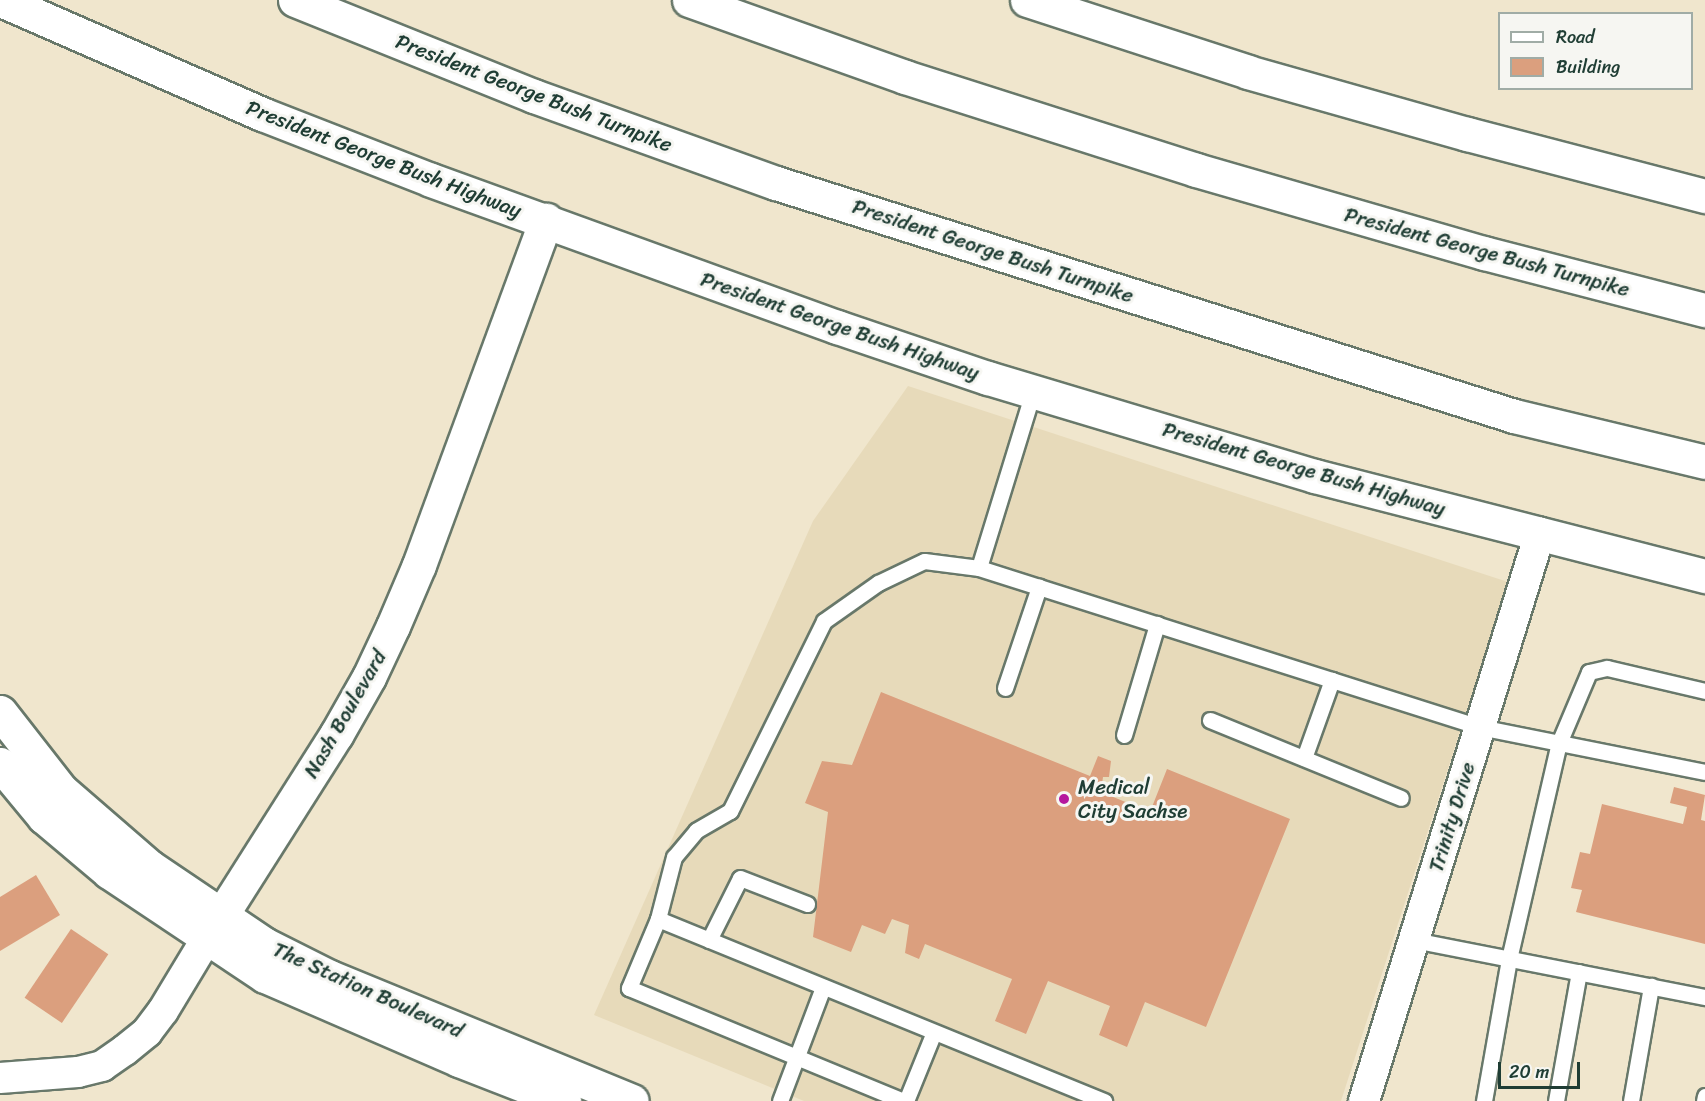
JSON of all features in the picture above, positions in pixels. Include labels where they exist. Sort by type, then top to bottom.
[{"type":"main road","name":"President George Bush Highway","points":[[1,0],[262,114],[431,180],[837,327],[1033,392],[1315,476],[1705,576]]},
{"type":"main road","name":"President George Bush Turnpike","points":[[295,0],[534,96],[776,183],[1514,416],[1705,462]]},
{"type":"main road","name":"President George Bush Turnpike","points":[[689,0],[927,84],[1207,174],[1484,254],[1705,310]]},
{"type":"main road","points":[[1027,0],[1248,72],[1467,134],[1705,196]]},
{"type":"main road","name":"Nash Boulevard","points":[[214,927],[336,735],[369,677],[393,626],[419,565],[546,220]]},
{"type":"main road","name":"The Station Boulevard","points":[[0,712],[61,790],[150,867],[265,976],[459,1060],[564,1101]]},
{"type":"main road","name":"The Station Boulevard","points":[[0,764],[44,816],[93,858],[214,927],[264,944],[330,977],[632,1101]]},
{"type":"street","name":"Trinity Drive","points":[[1364,1101],[1540,533]]},
{"type":"street","name":"Nash Boulevard","points":[[0,1078],[78,1072],[102,1066],[125,1050],[147,1032],[163,1011],[214,927]]},
{"type":"lane","points":[[979,568],[1033,392]]},
{"type":"lane","points":[[934,1032],[904,1101],[630,988],[658,919],[674,858],[696,831],[730,811],[825,621],[878,583],[924,561],[979,568],[1480,727],[1705,772]]},
{"type":"lane","points":[[1005,688],[1039,587]]},
{"type":"lane","points":[[1124,735],[1157,624]]},
{"type":"lane","points":[[1485,1101],[1509,959],[1559,743],[1589,672],[1607,668],[1705,691]]},
{"type":"lane","points":[[1304,758],[1332,680]]},
{"type":"lane","points":[[1210,720],[1401,798]]},
{"type":"lane","points":[[709,940],[740,878],[807,904]]},
{"type":"lane","points":[[658,919],[1104,1101]]},
{"type":"lane","points":[[1414,940],[1705,997]]},
{"type":"lane","points":[[1556,1101],[1579,972]]},
{"type":"lane","points":[[1631,1101],[1651,986]]},
{"type":"lane","points":[[780,1101],[823,987]]},
{"type":"lane","points":[[1704,1101],[1705,1096]]},
{"type":"shaded area","name":"Medical City Sachse","points":[[908,386],[1508,582],[1341,1101],[804,1101],[594,1015],[813,521]]},
{"type":"building","points":[[881,692],[1090,776],[1098,756],[1111,761],[1109,777],[1103,777],[1101,792],[1150,812],[1167,769],[1290,819],[1206,1027],[1145,1002],[1127,1047],[1099,1035],[1110,1006],[1048,981],[1026,1034],[995,1021],[1012,979],[925,944],[919,959],[905,953],[909,925],[892,919],[885,934],[862,925],[851,952],[813,937],[828,812],[805,803],[822,761],[852,765]]},
{"type":"building","points":[[1674,787],[1705,795],[1701,820],[1705,821],[1705,944],[1576,912],[1582,890],[1571,888],[1580,852],[1590,854],[1602,804],[1683,824],[1687,807],[1670,803]]},
{"type":"building","points":[[36,875],[60,915],[0,951],[0,897]]},
{"type":"building","points":[[71,929],[108,954],[62,1023],[25,998]]},
{"type":"place","name":"Medical City Sachse","points":[[1064,799]]}]
